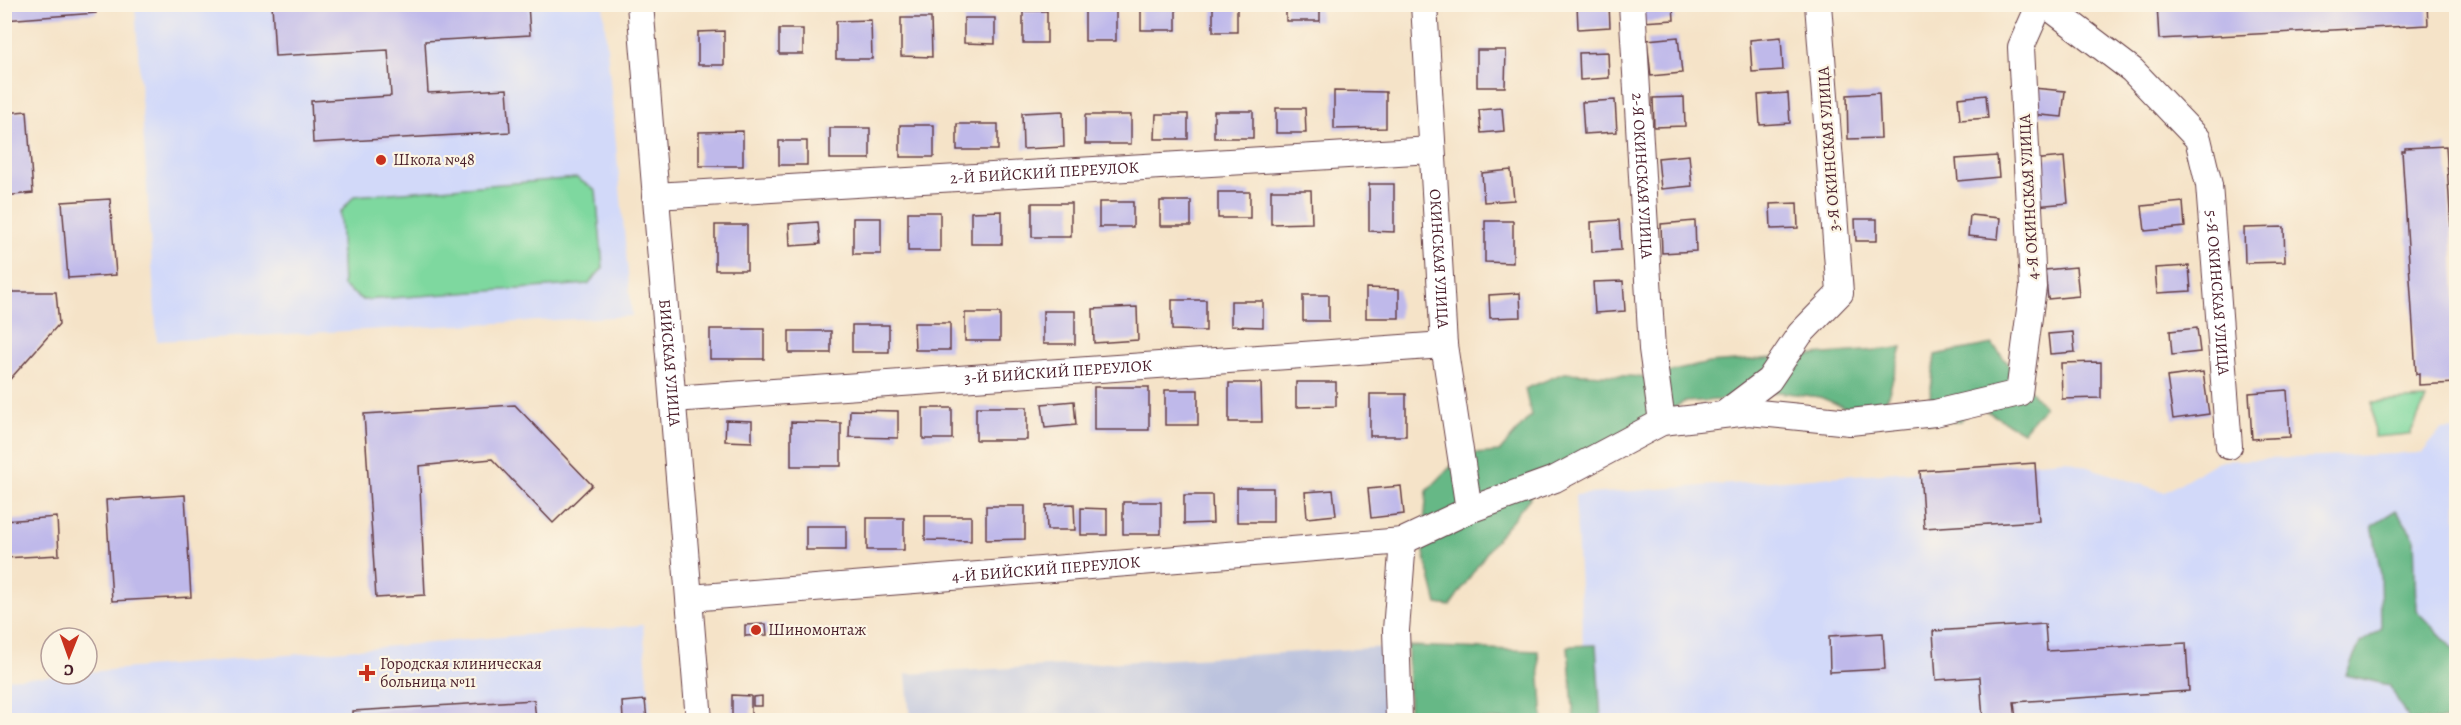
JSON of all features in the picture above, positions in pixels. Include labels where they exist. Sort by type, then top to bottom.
[{"type":"street","name":"БИЙСКАЯ УЛИЦА","points":[[640,4],[699,720]]},
{"type":"street","name":"ОКИНСКАЯ УЛИЦА","points":[[1424,4],[1444,345],[1469,510]]},
{"type":"street","name":"2-Я ОКИНСКАЯ УЛИЦА","points":[[1632,4],[1652,349],[1662,422]]},
{"type":"street","name":"3-Я ОКИНСКАЯ УЛИЦА","points":[[1723,414],[1769,380],[1800,334],[1840,293],[1818,4]]},
{"type":"street","name":"4-Я ОКИНСКАЯ УЛИЦА","points":[[1723,414],[1749,412],[1850,422],[1935,413],[2019,393],[2033,287],[2021,47],[2040,4]]},
{"type":"street","name":"5-Я ОКИНСКАЯ УЛИЦА","points":[[2045,4],[2132,70],[2198,139],[2209,185],[2229,446]]},
{"type":"street","name":"2-Й БИЙСКИЙ ПЕРЕУЛОК","points":[[656,196],[1432,150]]},
{"type":"street","name":"3-Й БИЙСКИЙ ПЕРЕУЛОК","points":[[673,399],[1444,345]]},
{"type":"street","points":[[1399,720],[1396,630],[1403,541],[1469,510],[1555,479],[1662,422],[1723,414]]},
{"type":"street","name":"4-Й БИЙСКИЙ ПЕРЕУЛОК","points":[[690,598],[1403,541]]},
{"type":"shaded area","name":"Школа №48","points":[[135,5],[603,5],[632,316],[157,341]]},
{"type":"shaded area","points":[[2456,429],[2456,720],[1587,720],[1575,495],[2066,460],[2165,492],[2218,461],[2422,453],[2441,430]]},
{"type":"shaded area","name":"Городская клиническая больница №11","points":[[643,625],[651,720],[5,720],[4,679],[39,677],[39,686],[99,686],[99,671]]},
{"type":"shaded area","points":[[1390,647],[1395,720],[910,720],[906,674]]},
{"type":"green space","points":[[577,178],[596,191],[603,268],[588,284],[363,300],[343,286],[340,213],[354,196]]},
{"type":"green space","points":[[1992,344],[2044,407],[2023,432],[1976,405],[1960,421],[1927,423],[1935,355]]},
{"type":"green space","points":[[1902,348],[1880,422],[1820,397],[1778,392],[1684,402],[1549,474],[1491,546],[1450,606],[1437,604],[1422,545],[1427,491],[1462,455],[1499,452],[1531,415],[1525,389],[1564,373],[1646,377],[1709,363]]},
{"type":"green space","points":[[2426,399],[2410,434],[2374,437],[2372,402]]},
{"type":"green space","points":[[2396,510],[2414,537],[2416,610],[2456,652],[2456,720],[2409,720],[2389,685],[2346,675],[2360,643],[2381,629],[2380,569],[2372,525]]},
{"type":"green space","points":[[1596,645],[1601,720],[1574,720],[1568,646]]},
{"type":"green space","points":[[1408,646],[1538,651],[1543,720],[1409,720]]},
{"type":"building","points":[[4,4],[96,4],[96,13],[4,20]]},
{"type":"building","points":[[272,4],[528,4],[530,35],[425,41],[428,93],[507,89],[510,132],[313,143],[311,101],[391,96],[388,50],[275,56]]},
{"type":"building","points":[[1141,4],[1176,4],[1176,30],[1141,30]]},
{"type":"building","points":[[1213,4],[1237,4],[1237,32],[1213,32]]},
{"type":"building","points":[[1286,4],[1320,4],[1320,21],[1286,21]]},
{"type":"building","points":[[1577,4],[1609,4],[1610,27],[1578,29]]},
{"type":"building","points":[[1641,4],[1673,4],[1674,20],[1642,22]]},
{"type":"building","points":[[2157,4],[2427,4],[2428,25],[2159,39]]},
{"type":"building","points":[[1085,7],[1116,7],[1116,41],[1085,41]]},
{"type":"building","points":[[1023,11],[1047,11],[1047,43],[1023,43]]},
{"type":"building","points":[[901,18],[931,18],[932,57],[901,56]]},
{"type":"building","points":[[964,18],[995,18],[995,44],[964,43]]},
{"type":"building","points":[[871,20],[872,59],[836,59],[836,21]]},
{"type":"building","points":[[779,29],[803,29],[803,54],[779,54]]},
{"type":"building","points":[[724,31],[724,65],[698,65],[698,32]]},
{"type":"building","points":[[1678,37],[1682,73],[1651,76],[1647,40]]},
{"type":"building","points":[[1781,37],[1783,70],[1752,72],[1750,40]]},
{"type":"building","points":[[1477,50],[1506,50],[1505,87],[1477,87]]},
{"type":"building","points":[[1608,52],[1609,78],[1580,80],[1579,53]]},
{"type":"building","points":[[2033,88],[2065,91],[2062,117],[2030,114]]},
{"type":"building","points":[[1334,91],[1386,92],[1386,128],[1334,129]]},
{"type":"building","points":[[1788,93],[1790,123],[1760,125],[1758,95]]},
{"type":"building","points":[[1879,93],[1881,138],[1848,139],[1847,95]]},
{"type":"building","points":[[1986,95],[1988,118],[1960,120],[1958,98]]},
{"type":"building","points":[[1684,97],[1685,126],[1654,127],[1653,98]]},
{"type":"building","points":[[1615,100],[1617,132],[1584,134],[1582,102]]},
{"type":"building","points":[[1276,108],[1305,108],[1306,133],[1276,133]]},
{"type":"building","points":[[1502,108],[1504,131],[1481,133],[1479,110]]},
{"type":"building","points":[[27,111],[33,193],[4,196],[4,113]]},
{"type":"building","points":[[1063,111],[1064,147],[1023,149],[1022,113]]},
{"type":"building","points":[[1214,111],[1253,111],[1253,138],[1214,138]]},
{"type":"building","points":[[1156,114],[1188,114],[1188,139],[1155,139]]},
{"type":"building","points":[[1085,115],[1131,115],[1131,144],[1085,144]]},
{"type":"building","points":[[957,124],[998,124],[998,150],[957,150]]},
{"type":"building","points":[[900,125],[934,125],[934,157],[900,157]]},
{"type":"building","points":[[830,128],[870,128],[870,159],[830,159]]},
{"type":"building","points":[[743,131],[743,166],[699,166],[699,132]]},
{"type":"building","points":[[779,141],[807,141],[807,165],[779,165]]},
{"type":"building","points":[[2446,146],[2456,310],[2456,383],[2419,385],[2419,373],[2416,374],[2402,151],[2405,151],[2405,148]]},
{"type":"building","points":[[1689,155],[1692,186],[1661,189],[1658,158]]},
{"type":"building","points":[[1997,156],[1999,177],[1958,181],[1956,159]]},
{"type":"building","points":[[2064,157],[2068,203],[2035,206],[2031,160]]},
{"type":"building","points":[[1511,170],[1514,200],[1484,202],[1482,173]]},
{"type":"building","points":[[1369,184],[1394,184],[1394,232],[1369,231]]},
{"type":"building","points":[[1271,190],[1311,190],[1312,223],[1271,224]]},
{"type":"building","points":[[1218,192],[1250,192],[1250,218],[1218,218]]},
{"type":"building","points":[[110,199],[116,275],[68,278],[62,202]]},
{"type":"building","points":[[1160,201],[1191,201],[1191,226],[1160,226]]},
{"type":"building","points":[[1099,202],[1133,202],[1133,227],[1099,227]]},
{"type":"building","points":[[2183,202],[2185,227],[2145,231],[2142,206]]},
{"type":"building","points":[[1032,203],[1071,203],[1071,237],[1032,237]]},
{"type":"building","points":[[1797,203],[1798,228],[1771,229],[1770,204]]},
{"type":"building","points":[[1002,211],[1002,244],[971,244],[971,212]]},
{"type":"building","points":[[908,212],[940,212],[940,251],[908,251]]},
{"type":"building","points":[[1970,215],[2000,218],[1998,239],[1968,236]]},
{"type":"building","points":[[853,218],[881,218],[881,254],[853,254]]},
{"type":"building","points":[[1855,219],[1877,219],[1877,241],[1856,241]]},
{"type":"building","points":[[1619,220],[1621,250],[1592,252],[1591,222]]},
{"type":"building","points":[[1485,221],[1513,221],[1513,263],[1485,262]]},
{"type":"building","points":[[1695,221],[1696,251],[1662,253],[1661,224]]},
{"type":"building","points":[[818,222],[820,244],[790,246],[789,224]]},
{"type":"building","points":[[715,225],[747,225],[747,270],[715,270]]},
{"type":"building","points":[[2284,227],[2285,262],[2245,263],[2244,228]]},
{"type":"building","points":[[2189,266],[2191,291],[2157,293],[2155,268]]},
{"type":"building","points":[[2076,267],[2079,296],[2048,299],[2045,270]]},
{"type":"building","points":[[1623,281],[1625,311],[1595,313],[1593,282]]},
{"type":"building","points":[[1366,288],[1399,289],[1399,318],[1366,318]]},
{"type":"building","points":[[8,292],[56,292],[59,324],[4,386],[4,295]]},
{"type":"building","points":[[1520,293],[1521,317],[1490,318],[1489,295]]},
{"type":"building","points":[[1303,295],[1329,295],[1329,321],[1303,321]]},
{"type":"building","points":[[1172,300],[1206,300],[1206,331],[1172,330]]},
{"type":"building","points":[[1231,301],[1263,301],[1263,327],[1231,326]]},
{"type":"building","points":[[1137,307],[1138,340],[1094,343],[1093,309]]},
{"type":"building","points":[[1043,311],[1075,311],[1075,344],[1043,344]]},
{"type":"building","points":[[965,313],[1000,313],[1000,341],[965,341]]},
{"type":"building","points":[[914,323],[950,323],[950,350],[915,350]]},
{"type":"building","points":[[852,325],[889,325],[889,352],[852,352]]},
{"type":"building","points":[[2197,328],[2200,352],[2172,355],[2170,331]]},
{"type":"building","points":[[710,329],[764,329],[764,359],[710,359]]},
{"type":"building","points":[[789,331],[831,331],[831,353],[789,353]]},
{"type":"building","points":[[2073,332],[2075,352],[2050,354],[2048,334]]},
{"type":"building","points":[[2101,362],[2101,398],[2062,399],[2061,363]]},
{"type":"building","points":[[2203,372],[2209,414],[2173,419],[2167,377]]},
{"type":"building","points":[[1296,382],[1336,382],[1336,406],[1296,407]]},
{"type":"building","points":[[1229,383],[1261,383],[1262,422],[1229,422]]},
{"type":"building","points":[[1094,387],[1149,387],[1149,430],[1094,430]]},
{"type":"building","points":[[1165,390],[1198,390],[1198,425],[1165,425]]},
{"type":"building","points":[[2287,390],[2290,437],[2252,439],[2249,393]]},
{"type":"building","points":[[1370,394],[1406,394],[1406,436],[1370,436]]},
{"type":"building","points":[[1074,401],[1076,425],[1045,428],[1042,404]]},
{"type":"building","points":[[515,405],[592,485],[553,523],[492,459],[419,466],[425,595],[376,598],[364,414]]},
{"type":"building","points":[[976,407],[1027,407],[1027,440],[976,440]]},
{"type":"building","points":[[923,408],[952,408],[952,439],[923,439]]},
{"type":"building","points":[[850,410],[898,411],[898,438],[849,437]]},
{"type":"building","points":[[726,420],[752,421],[752,442],[725,441]]},
{"type":"building","points":[[791,422],[841,423],[841,466],[791,466]]},
{"type":"building","points":[[2035,463],[2039,521],[1924,528],[1920,471]]},
{"type":"building","points":[[1401,486],[1404,514],[1371,518],[1368,489]]},
{"type":"building","points":[[1237,488],[1273,488],[1273,522],[1237,522]]},
{"type":"building","points":[[1333,490],[1336,515],[1307,518],[1305,492]]},
{"type":"building","points":[[185,495],[191,597],[112,601],[106,500]]},
{"type":"building","points":[[1184,495],[1212,495],[1213,523],[1184,524]]},
{"type":"building","points":[[1123,502],[1161,502],[1161,534],[1123,534]]},
{"type":"building","points":[[1074,504],[1075,530],[1047,530],[1046,505]]},
{"type":"building","points":[[986,506],[1025,506],[1025,539],[986,540]]},
{"type":"building","points":[[1081,508],[1107,509],[1107,535],[1081,535]]},
{"type":"building","points":[[925,516],[971,516],[971,541],[925,540]]},
{"type":"building","points":[[57,517],[59,555],[4,558],[4,521]]},
{"type":"building","points":[[867,518],[904,518],[904,550],[867,550]]},
{"type":"building","points":[[806,526],[846,526],[846,550],[806,550]]},
{"type":"building","name":"Шиномонтаж","points":[[766,624],[767,635],[745,636],[745,625]]},
{"type":"building","points":[[2045,624],[2047,651],[2186,643],[2189,691],[2014,702],[2016,720],[1983,720],[1980,677],[1936,680],[1933,631]]},
{"type":"building","points":[[1883,633],[1885,669],[1830,672],[1829,636]]},
{"type":"building","points":[[732,695],[751,696],[751,720],[732,720]]},
{"type":"building","points":[[762,696],[762,706],[753,706],[753,697]]},
{"type":"building","points":[[534,700],[536,720],[353,720],[353,711]]},
{"type":"building","points":[[645,700],[647,720],[623,720],[622,702]]},
{"type":"place","name":"Школа №48","points":[[381,160]]},
{"type":"place","name":"Шиномонтаж","points":[[756,630]]},
{"type":"place","name":"Городская клиническая больница №11","points":[[367,673]]}]
